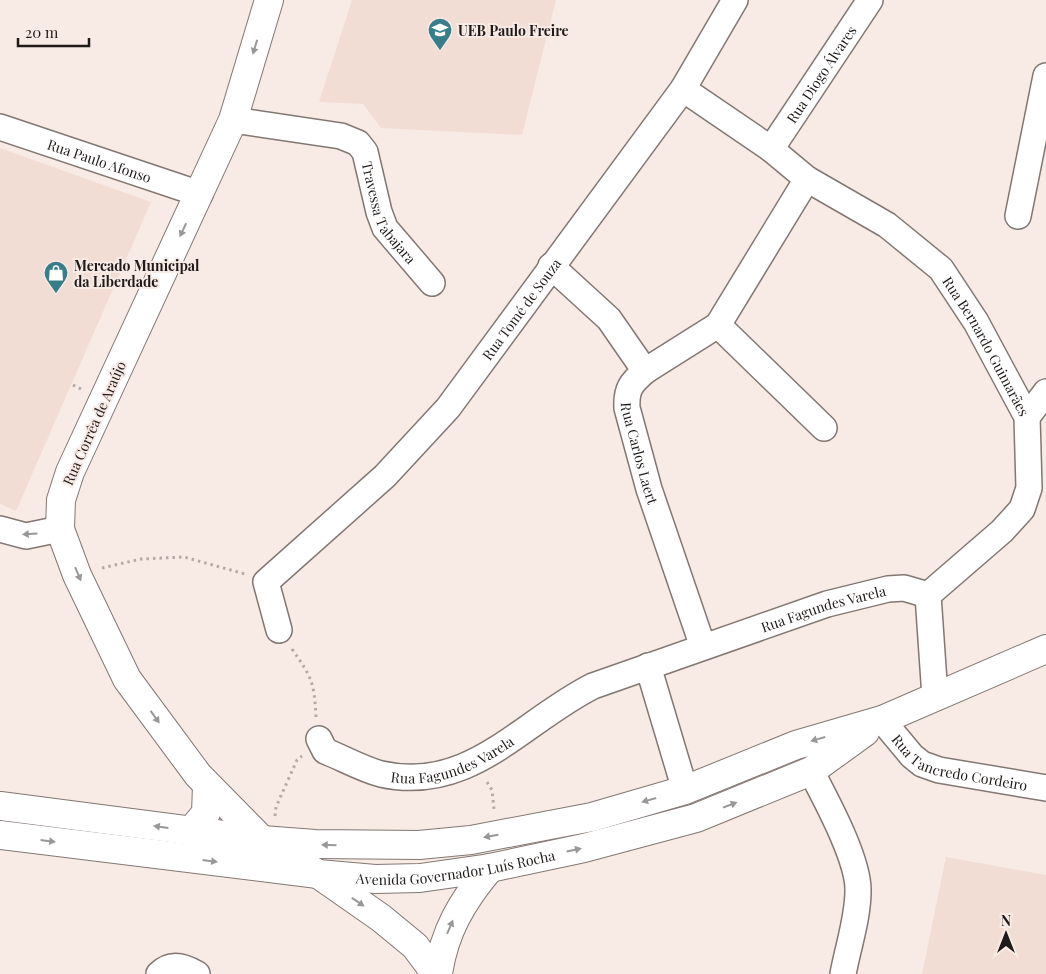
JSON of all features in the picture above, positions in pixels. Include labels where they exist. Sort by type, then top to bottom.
[{"type":"main road","name":"Rua Corrêa de Araújo","points":[[262,840],[207,786],[128,679],[77,575],[60,529],[61,500],[70,472],[233,120],[269,0]]},
{"type":"main road","name":"Avenida Governador Luís Rocha","points":[[0,806],[262,840],[363,846],[419,845],[471,840],[592,817],[685,790],[796,745],[882,720],[1046,648]]},
{"type":"main road","name":"Avenida Governador Luís Rocha","points":[[0,835],[318,874],[375,879],[420,878],[490,868],[584,848],[696,818],[811,771],[882,720]]},
{"type":"main road","points":[[191,831],[206,814],[207,786]]},
{"type":"main road","points":[[262,840],[318,874],[398,931],[428,961],[437,974]]},
{"type":"main road","points":[[437,974],[442,952],[456,914],[490,868]]},
{"type":"street","name":"Rua Tomé de Souza","points":[[266,582],[385,476],[448,408],[683,89],[735,0]]},
{"type":"street","name":"Rua Diogo Álvares","points":[[771,149],[870,0]]},
{"type":"street","points":[[1018,216],[1046,76]]},
{"type":"street","name":"Rua Bernardo Guimarães","points":[[683,89],[771,149],[807,179],[886,225],[941,269],[976,322],[1027,417],[1029,488],[1022,509],[1002,531],[928,595]]},
{"type":"street","name":"Travessa Tabajara","points":[[233,120],[341,136],[358,143],[365,152],[379,212],[385,228],[432,283]]},
{"type":"street","name":"Rua Paulo Afonso","points":[[0,128],[200,194]]},
{"type":"street","points":[[807,179],[718,325],[824,428]]},
{"type":"street","points":[[551,266],[609,319],[645,371]]},
{"type":"street","name":"Rua Carlos Laert","points":[[703,647],[649,488],[627,408],[627,394],[630,384],[645,371],[718,325]]},
{"type":"street","points":[[1027,417],[1046,392]]},
{"type":"street","points":[[0,529],[26,536],[60,529]]},
{"type":"street","points":[[266,582],[279,630]]},
{"type":"street","name":"Rua Fagundes Varela","points":[[318,739],[324,751],[380,774],[411,778],[452,773],[476,762],[565,700],[593,686],[827,604],[888,589],[904,588],[928,595]]},
{"type":"street","points":[[928,595],[935,698]]},
{"type":"street","points":[[648,666],[685,790]]},
{"type":"street","name":"Rua Tancredo Cordeiro","points":[[882,720],[912,756],[922,764],[940,770],[1046,788]]},
{"type":"street","points":[[811,771],[836,820],[858,882],[858,898],[843,974]]},
{"type":"street","points":[[159,974],[164,969],[176,965],[186,967],[198,974]]},
{"type":"path","points":[[77,575],[141,559],[184,557],[266,582]]},
{"type":"path","points":[[279,630],[310,676],[314,687],[318,739]]},
{"type":"path","points":[[276,807],[297,760]]},
{"type":"path","points":[[476,762],[492,790],[495,814]]},
{"type":"shaded area","name":"UEB Paulo Freire","points":[[352,0],[556,0],[522,135],[381,128],[363,104],[319,102]]},
{"type":"shaded area","name":"Mercado Municipal da Liberdade","points":[[0,148],[151,202],[16,511],[0,504]]},
{"type":"shaded area","points":[[946,857],[1046,875],[1046,974],[922,974]]},
{"type":"place","name":"UEB Paulo Freire","points":[[440,51]]},
{"type":"place","name":"Mercado Municipal da Liberdade","points":[[56,294]]}]
